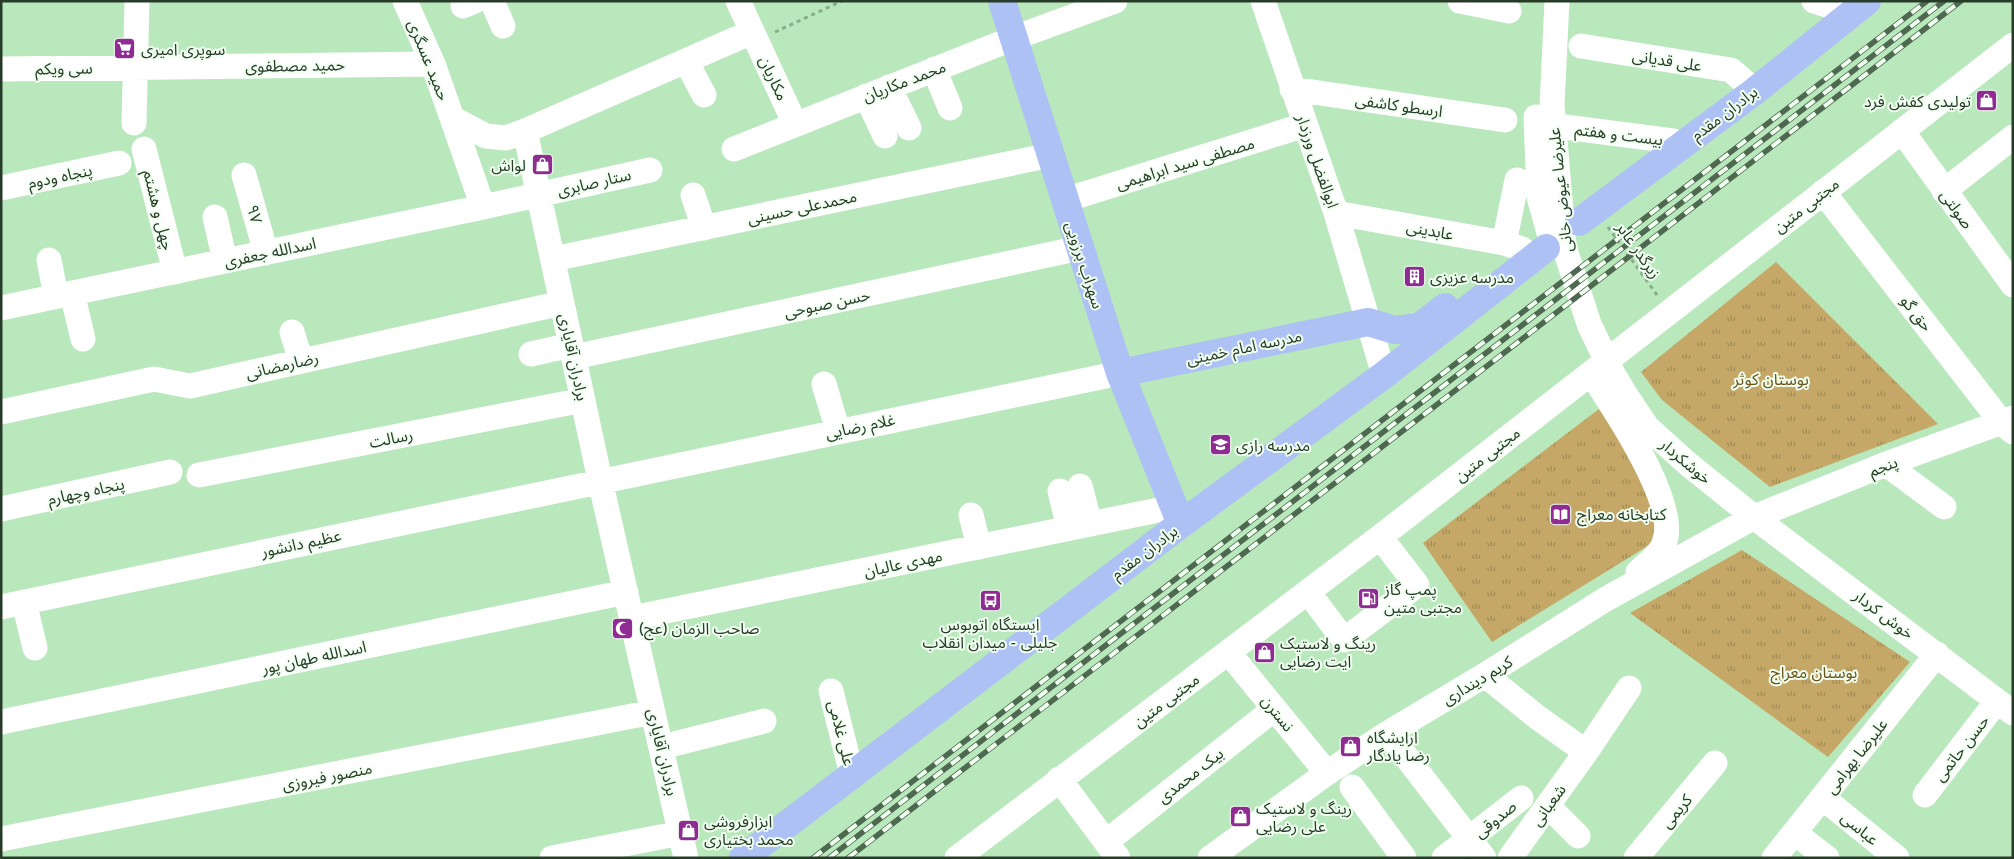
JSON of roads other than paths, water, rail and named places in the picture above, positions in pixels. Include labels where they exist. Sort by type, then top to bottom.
[{"type":"main road","name":"سهراب برزویی","points":[[1002,1],[1120,373],[1179,521]]},
{"type":"main road","name":"برادران مقدم","points":[[1583,215],[1751,88],[1853,7]]},
{"type":"main road","name":"برادران مقدم","points":[[743,858],[1179,521],[1384,375],[1529,247]]},
{"type":"main road","points":[[1368,322],[1394,330],[1419,327],[1529,247]]},
{"type":"main road","name":"مدرسه امام خمینی","points":[[1120,373],[1368,322]]},
{"type":"main road","name":"برادران مقدم","points":[[766,858],[1179,521]]},
{"type":"street","points":[[129,1],[134,123]]},
{"type":"street","points":[[131,67],[137,1]]},
{"type":"street","name":"حمید عسگری","points":[[405,1],[432,64],[483,207]]},
{"type":"street","points":[[492,1],[503,26]]},
{"type":"street","points":[[525,131],[686,61],[755,36],[738,1]]},
{"type":"street","name":"محمد مکاریان","points":[[734,149],[934,69],[1115,1]]},
{"type":"street","name":"ابوالفضل ورزدار","points":[[1264,1],[1292,89],[1336,213],[1384,375]]},
{"type":"street","points":[[1460,1],[1509,11]]},
{"type":"street","points":[[1548,1],[1538,80],[1536,122],[1539,197],[1577,334],[1591,369],[1619,400],[1664,507],[1665,543],[1658,554],[1606,599]]},
{"type":"street","name":"علیرضا عیوض خانی","points":[[1557,1],[1552,105],[1564,246],[1589,324],[1613,374],[1619,400]]},
{"type":"street","points":[[1814,1],[1853,7]]},
{"type":"street","name":"مکاریان","points":[[755,36],[795,124]]},
{"type":"street","name":"مجتبی متین","points":[[957,858],[1380,537],[2013,45]]},
{"type":"street","name":"علی قدیانی","points":[[1581,46],[1731,70],[1751,88]]},
{"type":"street","points":[[686,61],[704,95]]},
{"type":"street","name":"حمید مصطفوی","points":[[131,67],[432,64]]},
{"type":"street","name":"سی ویکم","points":[[1,69],[131,67]]},
{"type":"street","points":[[934,69],[950,108]]},
{"type":"street","name":"ارسطو کاشفی","points":[[1292,89],[1505,120]]},
{"type":"street","points":[[878,92],[909,128]]},
{"type":"street","points":[[878,92],[885,136]]},
{"type":"street","name":"حمید عسگری","points":[[452,118],[486,136],[506,138],[525,131]]},
{"type":"street","name":"مصطفی سید ابراهیمی","points":[[1065,200],[1305,125]]},
{"type":"street","name":"بیست و هفتم","points":[[1565,127],[1675,144]]},
{"type":"street","name":"برادران آقایاری","points":[[525,131],[600,480],[686,858]]},
{"type":"street","name":"صولتی","points":[[1902,131],[1944,191],[2010,275]]},
{"type":"street","points":[[1944,191],[2013,138]]},
{"type":"street","name":"چهل و هشتم","points":[[144,149],[175,272]]},
{"type":"street","name":"محمدعلی حسینی","points":[[553,259],[1051,156]]},
{"type":"street","name":"پنجاه ودوم","points":[[1,188],[119,163]]},
{"type":"street","name":"ستار صابری","points":[[539,195],[650,170]]},
{"type":"street","name":"۹۷","points":[[244,175],[266,253]]},
{"type":"street","points":[[1517,180],[1529,247],[1583,215]]},
{"type":"street","name":"حق گو","points":[[1823,192],[2009,424]]},
{"type":"street","name":"اسدالله جعفری","points":[[1,308],[539,195]]},
{"type":"street","points":[[694,195],[704,228]]},
{"type":"street","name":"عابدینی","points":[[1336,213],[1529,247]]},
{"type":"street","points":[[215,217],[225,261]]},
{"type":"street","name":"حسن صبوحی","points":[[531,354],[573,351],[1080,248]]},
{"type":"street","points":[[50,260],[83,339]]},
{"type":"street","name":"رضارمضانی","points":[[1,412],[154,378],[190,386],[562,303]]},
{"type":"street","points":[[292,332],[301,361]]},
{"type":"street","name":"غلام رضایی","points":[[600,480],[1120,373]]},
{"type":"street","points":[[824,384],[838,431]]},
{"type":"street","name":"رسالت","points":[[199,475],[583,400]]},
{"type":"street","name":"خوشکردار","points":[[1619,400],[1688,464],[1754,517]]},
{"type":"street","name":"پنجم","points":[[1754,517],[1886,464],[2009,424]]},
{"type":"street","points":[[1886,464],[1944,507]]},
{"type":"street","name":"پنجاه وچهارم","points":[[1,510],[170,472]]},
{"type":"street","name":"عظیم دانشور","points":[[13,604],[600,480]]},
{"type":"street","points":[[1070,488],[1079,526]]},
{"type":"street","points":[[971,515],[979,547]]},
{"type":"street","name":"کریم دینداری","points":[[1210,858],[1327,773],[1388,733],[1486,675],[1606,599],[1754,517]]},
{"type":"street","name":"خوش کردار","points":[[1754,517],[2005,707]]},
{"type":"street","name":"مهدی عالیان","points":[[632,618],[1079,526],[1179,521]]},
{"type":"street","points":[[1308,592],[1344,640],[1416,585],[1380,537]]},
{"type":"street","name":"اسدالله طهان پور","points":[[1,722],[626,592]]},
{"type":"street","points":[[13,604],[35,648]]},
{"type":"street","name":"نسترن","points":[[1229,653],[1327,773]]},
{"type":"street","name":"علیرضا بهرامی","points":[[1774,858],[1937,654]]},
{"type":"street","points":[[1486,675],[1537,717],[1586,752]]},
{"type":"street","name":"شعبانی","points":[[1510,858],[1629,688]]},
{"type":"street","name":"علی غلامی","points":[[831,691],[852,775]]},
{"type":"street","name":"حسن حاتمی","points":[[1925,795],[2005,707]]},
{"type":"street","name":"بیک محمدی","points":[[1111,853],[1274,709]]},
{"type":"street","name":"منصور فیروزی","points":[[1,839],[654,712]]},
{"type":"street","points":[[662,748],[764,721]]},
{"type":"street","points":[[1388,733],[1476,849]]},
{"type":"street","name":"کریمی","points":[[1641,856],[1715,764]]},
{"type":"street","points":[[1059,780],[1111,853]]},
{"type":"street","points":[[1352,787],[1404,858]]},
{"type":"street","name":"صدوقی","points":[[1444,858],[1476,849],[1520,798]]},
{"type":"street","name":"عباسی","points":[[1823,798],[1897,858]]},
{"type":"street","points":[[1548,806],[1578,836]]},
{"type":"street","points":[[552,858],[681,833]]},
{"type":"street","points":[[1795,833],[1827,858]]},
{"type":"railway","points":[[813,858],[1927,1]]},
{"type":"railway","points":[[829,858],[1944,1]]},
{"type":"railway","points":[[848,858],[1961,1]]},
{"type":"place","name":"سوپری امیری","points":[[125,49]]},
{"type":"place","name":"تولیدی کفش فرد","points":[[1987,101]]},
{"type":"place","name":"لواش","points":[[542,165]]},
{"type":"place","name":"مدرسه عزیزی","points":[[1414,277]]},
{"type":"place","name":"مدرسه رازی","points":[[1220,445]]},
{"type":"place","name":"کتابخانه معراج","points":[[1561,514]]},
{"type":"place","name":"پمپ گاز مجتبی متین","points":[[1368,598]]},
{"type":"place","name":"ایستگاه اتوبوس جلیلی - میدان انقلاب","points":[[990,600]]},
{"type":"place","name":"صاحب الزمان (عج)","points":[[623,628]]},
{"type":"place","name":"رینگ و لاستیک ایت رضایی","points":[[1264,652]]},
{"type":"place","name":"ارایشگاه رضا یادگار","points":[[1351,746]]},
{"type":"place","name":"رینگ و لاستیک علی رضایی","points":[[1240,817]]},
{"type":"place","name":"ابزارفروشی محمد بختیاری","points":[[688,830]]},
{"type":"park label","name":"بوستان کوثر","points":[[1771,379]]},
{"type":"park label","name":"بوستان معراج","points":[[1814,672]]}]
